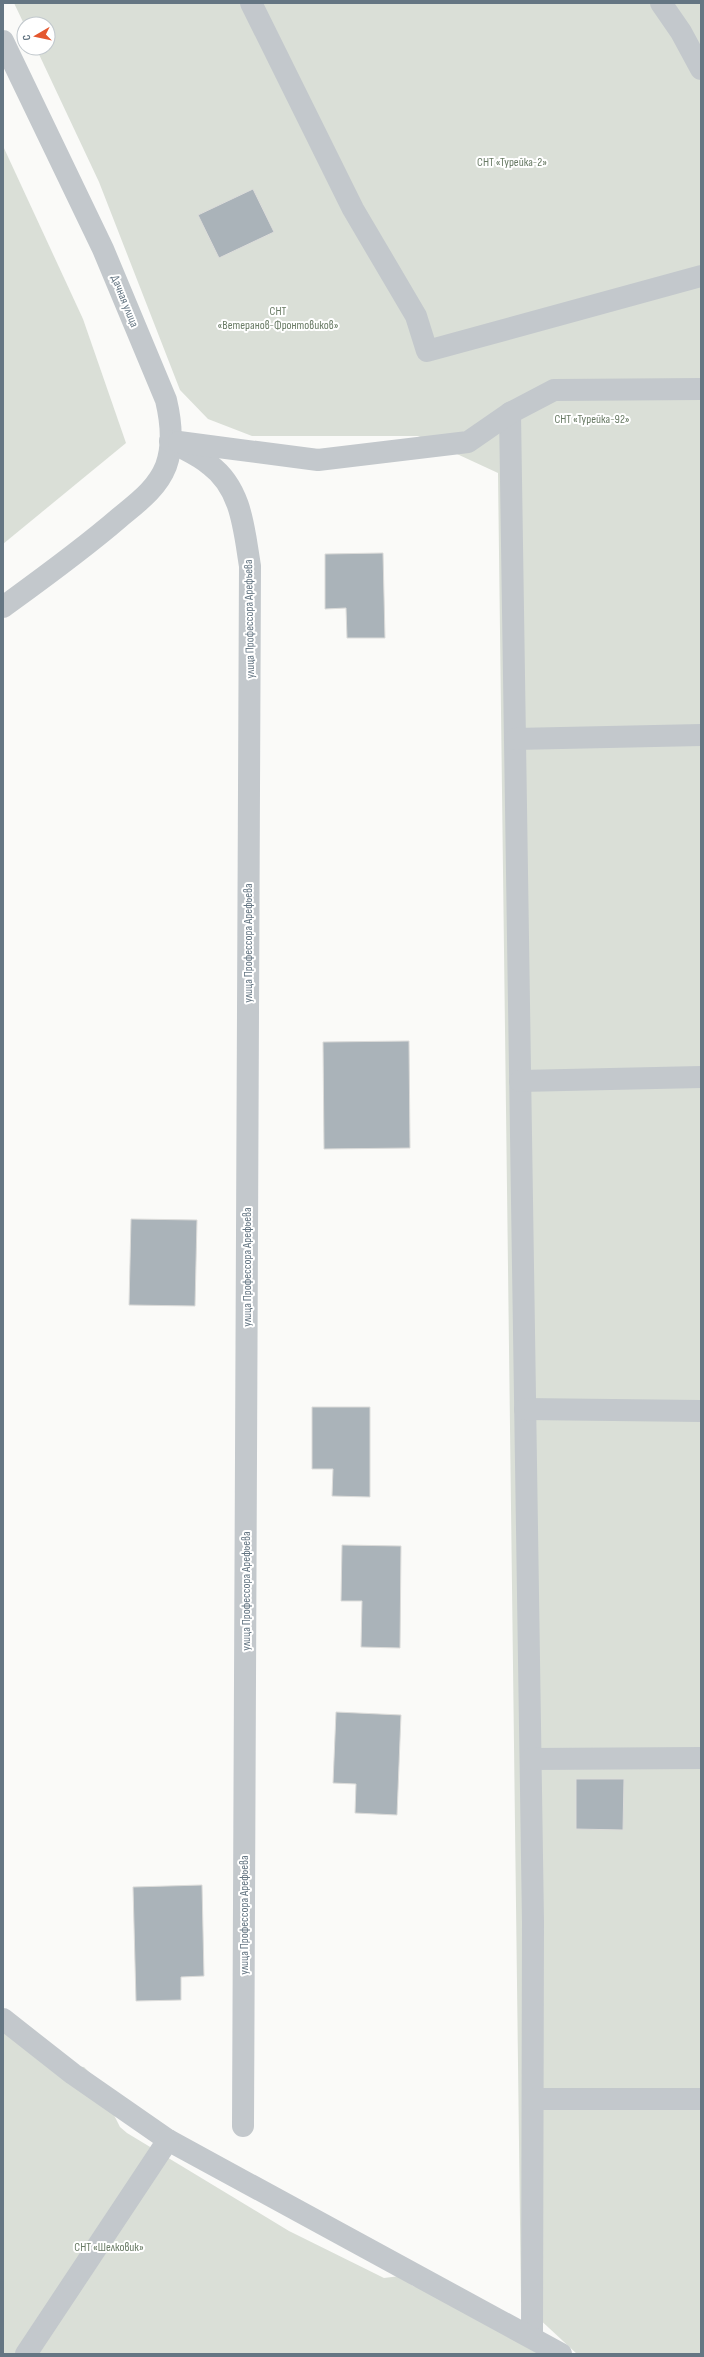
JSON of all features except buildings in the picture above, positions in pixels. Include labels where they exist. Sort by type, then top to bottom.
[{"type":"street","points":[[251,3],[353,209],[416,316],[427,351],[701,276]]},
{"type":"street","points":[[661,3],[680,32],[701,69]]},
{"type":"street","name":"Дачная улица","points":[[3,41],[103,249],[166,400],[170,417],[170,441],[166,466],[149,493],[87,546],[3,608]]},
{"type":"street","points":[[170,441],[318,460],[468,442],[510,414],[554,390],[701,389]]},
{"type":"street","points":[[510,414],[531,1760],[533,2098],[532,2337]]},
{"type":"street","name":"улица Профессора Арефьева","points":[[170,441],[211,465],[229,486],[240,507],[250,566],[243,2126]]},
{"type":"street","points":[[515,738],[701,735]]},
{"type":"street","points":[[520,1080],[701,1076]]},
{"type":"street","points":[[525,1409],[701,1411]]},
{"type":"street","points":[[531,1760],[701,1758]]},
{"type":"street","points":[[3,2019],[73,2074],[168,2140],[561,2354]]},
{"type":"street","points":[[533,2098],[701,2099]]},
{"type":"street","points":[[26,2354],[168,2140]]},
{"type":"green space","name":"СНТ «Турейка-92»","points":[[14,3],[701,3],[701,2354],[577,2354],[521,2302],[498,473],[418,436],[252,436],[208,419],[180,390],[99,182],[40,56],[56,56],[56,16],[20,16]]},
{"type":"green space","points":[[3,146],[83,319],[126,443],[3,544]]},
{"type":"green space","name":"СНТ «Шелковик»","points":[[3,2028],[45,2063],[84,2067],[96,2079],[120,2127],[127,2133],[289,2231],[384,2278],[400,2276],[413,2286],[431,2291],[562,2354],[3,2354]]},
{"type":"park label","name":"СНТ «Турейка-2»","points":[[512,162]]},
{"type":"park label","name":"СНТ «Ветеранов-Фронтовиков»","points":[[278,318]]}]
